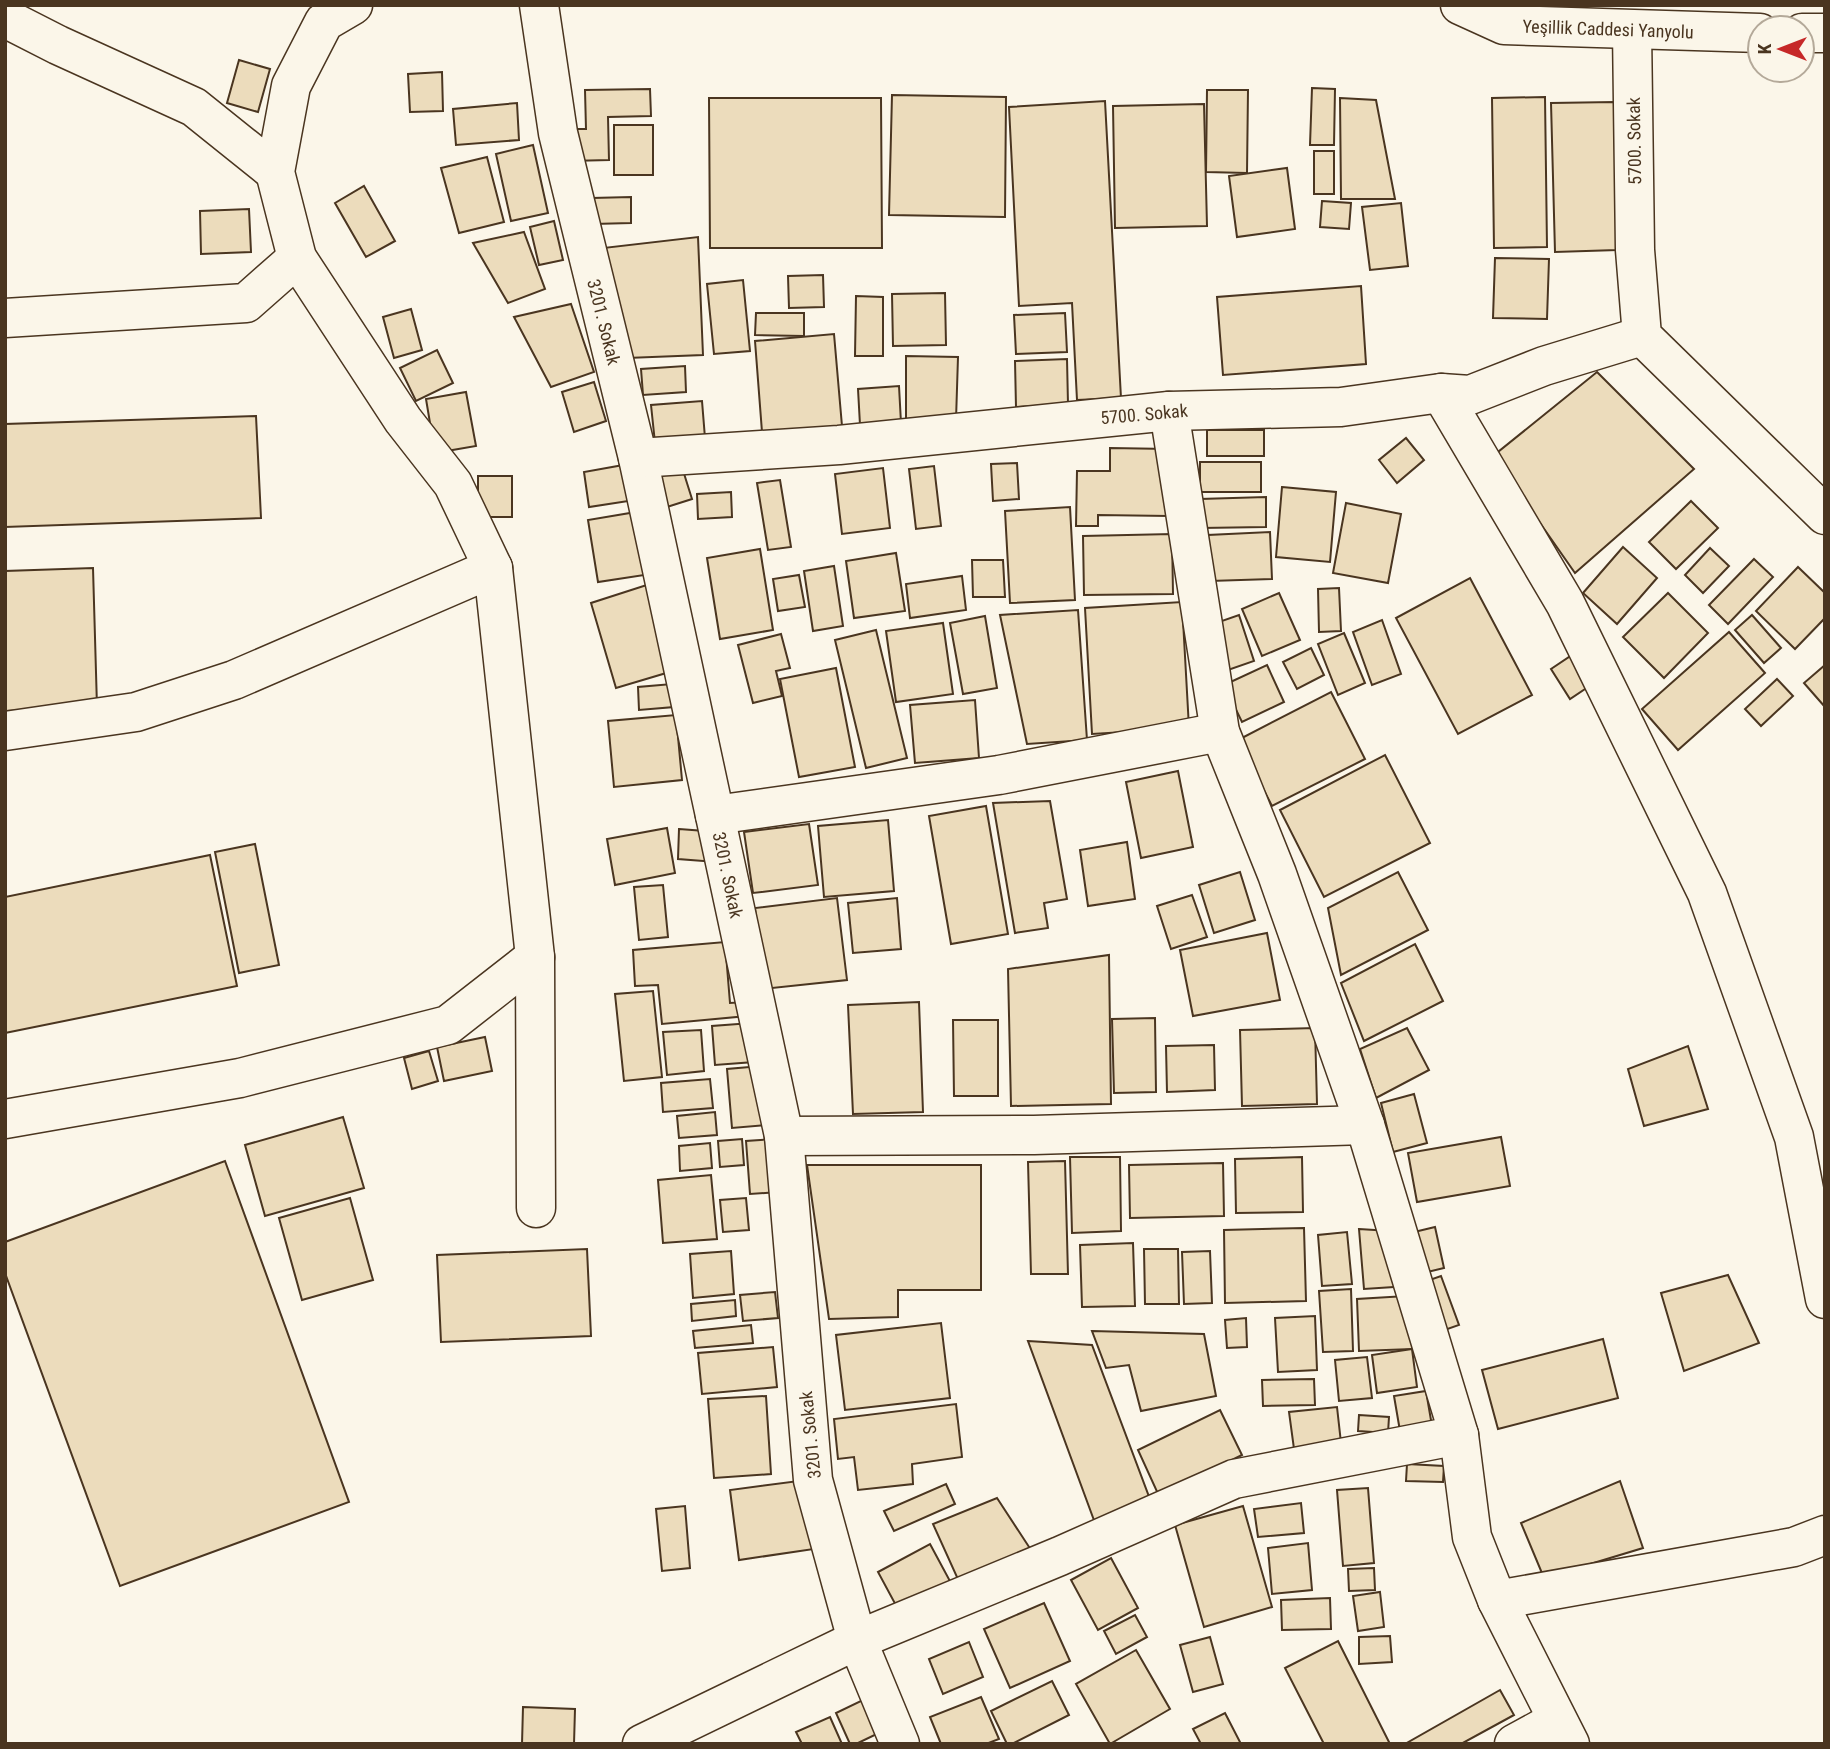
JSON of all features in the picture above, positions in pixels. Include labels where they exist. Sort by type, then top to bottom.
[{"type":"street","points":[[353,5],[324,22],[291,86],[275,172],[297,258],[403,420],[453,484],[494,569],[535,957],[536,1208]]},
{"type":"street","name":"3201. Sokak","points":[[539,5],[558,133],[638,458],[783,1136],[813,1480],[857,1640],[900,1744]]},
{"type":"street","name":"Yeşillik Caddesi Yanyolu","points":[[1460,5],[1504,25],[1746,33]]},
{"type":"street","points":[[5,18],[194,107],[275,172]]},
{"type":"street","name":"5700. Sokak","points":[[638,458],[839,445],[1169,411],[1342,407],[1441,393],[1470,395],[1544,366],[1642,336],[1635,250],[1632,30]]},
{"type":"street","points":[[5,318],[246,303],[297,258]]},
{"type":"street","points":[[1642,336],[1825,515]]},
{"type":"street","points":[[1441,393],[1565,603],[1707,893],[1794,1137],[1825,1299]]},
{"type":"street","points":[[1169,411],[1220,732],[1277,874],[1364,1125],[1459,1435],[1472,1537],[1497,1600],[1563,1732],[1514,1744]]},
{"type":"street","points":[[5,731],[136,712],[234,680],[494,569]]},
{"type":"street","points":[[715,815],[999,775],[1220,732]]},
{"type":"street","points":[[5,1119],[240,1078],[448,1025],[535,957]]},
{"type":"street","points":[[783,1136],[1034,1135],[1364,1125]]},
{"type":"street","points":[[642,1744],[857,1640],[1060,1556],[1234,1479],[1459,1435]]},
{"type":"street","points":[[1497,1600],[1794,1547],[1825,1535]]},
{"type":"building","points":[[239,60],[270,69],[258,112],[227,103]]},
{"type":"building","points":[[442,72],[443,111],[410,112],[408,74]]},
{"type":"building","points":[[1312,88],[1335,89],[1334,145],[1310,145]]},
{"type":"building","points":[[650,89],[651,116],[608,117],[609,160],[569,161],[569,129],[586,129],[585,90]]},
{"type":"building","points":[[1207,90],[1248,90],[1247,173],[1206,172]]},
{"type":"building","points":[[892,95],[1006,97],[1005,217],[889,215]]},
{"type":"building","points":[[1545,97],[1547,247],[1494,248],[1492,98]]},
{"type":"building","points":[[709,98],[881,98],[882,248],[710,248]]},
{"type":"building","points":[[1340,98],[1376,100],[1395,199],[1341,199]]},
{"type":"building","points":[[1105,101],[1121,398],[1077,400],[1072,303],[1019,306],[1009,107]]},
{"type":"building","points":[[1614,102],[1617,250],[1555,252],[1551,103]]},
{"type":"building","points":[[517,103],[519,140],[456,145],[453,109]]},
{"type":"building","points":[[1204,104],[1207,226],[1115,228],[1113,106]]},
{"type":"building","points":[[614,125],[653,125],[653,175],[614,175]]},
{"type":"building","points":[[533,145],[548,213],[511,221],[496,154]]},
{"type":"building","points":[[1314,151],[1334,151],[1334,194],[1314,194]]},
{"type":"building","points":[[487,157],[504,222],[459,233],[441,168]]},
{"type":"building","points":[[1287,168],[1295,229],[1237,237],[1229,176]]},
{"type":"building","points":[[364,186],[395,241],[366,257],[335,203]]},
{"type":"building","points":[[631,197],[631,223],[593,224],[592,198]]},
{"type":"building","points":[[1322,201],[1351,203],[1349,229],[1320,227]]},
{"type":"building","points":[[1401,203],[1408,266],[1370,270],[1362,207]]},
{"type":"building","points":[[249,209],[251,252],[201,254],[200,211]]},
{"type":"building","points":[[554,221],[563,260],[539,265],[530,227]]},
{"type":"building","points":[[524,232],[545,289],[508,303],[473,243]]},
{"type":"building","points":[[698,237],[703,355],[627,358],[603,248]]},
{"type":"building","points":[[1495,258],[1549,259],[1547,319],[1493,318]]},
{"type":"building","points":[[823,275],[824,307],[789,308],[788,276]]},
{"type":"building","points":[[743,280],[750,351],[714,354],[707,284]]},
{"type":"building","points":[[1361,286],[1366,364],[1223,375],[1217,297]]},
{"type":"building","points":[[945,293],[946,345],[893,346],[892,294]]},
{"type":"building","points":[[856,296],[883,297],[883,356],[855,356]]},
{"type":"building","points":[[571,304],[594,372],[551,387],[514,317]]},
{"type":"building","points":[[411,309],[422,350],[394,358],[383,317]]},
{"type":"building","points":[[756,313],[804,313],[804,336],[755,335]]},
{"type":"building","points":[[1065,313],[1067,352],[1016,354],[1014,315]]},
{"type":"building","points":[[834,334],[842,426],[762,432],[755,341]]},
{"type":"building","points":[[437,350],[453,383],[416,401],[400,368]]},
{"type":"building","points":[[906,356],[958,357],[956,420],[906,419]]},
{"type":"building","points":[[1067,359],[1068,404],[1016,407],[1015,361]]},
{"type":"building","points":[[685,366],[686,392],[643,395],[641,369]]},
{"type":"building","points":[[1597,372],[1694,469],[1575,573],[1493,456]]},
{"type":"building","points":[[594,382],[606,421],[574,432],[562,392]]},
{"type":"building","points":[[899,386],[901,423],[860,425],[858,389]]},
{"type":"building","points":[[466,392],[476,446],[435,453],[426,399]]},
{"type":"building","points":[[702,401],[705,438],[655,443],[651,405]]},
{"type":"building","points":[[256,416],[261,518],[5,527],[5,424]]},
{"type":"building","points":[[1207,430],[1264,430],[1264,456],[1207,456]]},
{"type":"building","points":[[1406,438],[1424,460],[1397,483],[1379,460]]},
{"type":"building","points":[[1110,448],[1169,449],[1169,516],[1098,515],[1098,526],[1076,526],[1077,471],[1110,471]]},
{"type":"building","points":[[1200,462],[1261,462],[1261,492],[1200,492]]},
{"type":"building","points":[[1017,463],[1019,499],[993,501],[991,464]]},
{"type":"building","points":[[629,464],[635,500],[589,507],[584,472]]},
{"type":"building","points":[[681,464],[692,499],[667,507],[656,472]]},
{"type":"building","points":[[934,466],[941,526],[916,529],[909,469]]},
{"type":"building","points":[[883,468],[890,528],[842,534],[835,474]]},
{"type":"building","points":[[478,476],[512,476],[512,517],[478,517]]},
{"type":"building","points":[[780,480],[791,547],[768,550],[757,483]]},
{"type":"building","points":[[1282,487],[1336,492],[1330,562],[1276,557]]},
{"type":"building","points":[[731,492],[732,517],[698,519],[697,494]]},
{"type":"building","points":[[1266,497],[1266,527],[1201,528],[1200,499]]},
{"type":"building","points":[[1691,501],[1718,528],[1676,569],[1649,542]]},
{"type":"building","points":[[1346,503],[1401,514],[1388,583],[1333,573]]},
{"type":"building","points":[[1070,507],[1075,600],[1010,603],[1005,511]]},
{"type":"building","points":[[642,511],[651,574],[598,582],[588,520]]},
{"type":"building","points":[[1270,532],[1272,579],[1210,581],[1208,535]]},
{"type":"building","points":[[1172,534],[1173,594],[1084,595],[1083,536]]},
{"type":"building","points":[[1623,547],[1657,578],[1617,624],[1583,593]]},
{"type":"building","points":[[1710,548],[1729,566],[1703,593],[1685,575]]},
{"type":"building","points":[[760,549],[773,630],[720,639],[707,558]]},
{"type":"building","points":[[896,553],[905,611],[854,618],[846,561]]},
{"type":"building","points":[[1754,559],[1773,577],[1728,624],[1709,605]]},
{"type":"building","points":[[972,560],[1003,560],[1005,597],[973,597]]},
{"type":"building","points":[[834,566],[843,626],[813,631],[804,571]]},
{"type":"building","points":[[1798,567],[1825,593],[1825,618],[1795,649],[1756,611]]},
{"type":"building","points":[[93,568],[97,707],[5,711],[5,571]]},
{"type":"building","points":[[799,575],[805,607],[778,611],[773,579]]},
{"type":"building","points":[[962,576],[966,610],[910,618],[906,584]]},
{"type":"building","points":[[1470,578],[1532,695],[1458,734],[1396,618]]},
{"type":"building","points":[[656,582],[683,668],[616,688],[591,603]]},
{"type":"building","points":[[1339,588],[1341,631],[1319,632],[1318,589]]},
{"type":"building","points":[[1279,593],[1300,640],[1262,656],[1242,609]]},
{"type":"building","points":[[1668,593],[1708,633],[1664,678],[1623,637]]},
{"type":"building","points":[[1182,602],[1189,728],[1092,734],[1085,608]]},
{"type":"building","points":[[1078,610],[1087,740],[1027,744],[1000,615]]},
{"type":"building","points":[[1239,615],[1254,661],[1228,670],[1213,624]]},
{"type":"building","points":[[1752,615],[1781,648],[1764,663],[1735,630]]},
{"type":"building","points":[[985,616],[997,688],[963,694],[950,623]]},
{"type":"building","points":[[1382,620],[1401,674],[1372,685],[1353,632]]},
{"type":"building","points":[[943,623],[953,694],[896,702],[886,631]]},
{"type":"building","points":[[876,630],[907,758],[866,768],[835,640]]},
{"type":"building","points":[[1729,632],[1765,673],[1678,750],[1642,709]]},
{"type":"building","points":[[1344,633],[1365,683],[1338,695],[1318,644]]},
{"type":"building","points":[[781,634],[790,668],[776,671],[782,696],[753,703],[738,645]]},
{"type":"building","points":[[1311,648],[1324,675],[1297,689],[1283,662]]},
{"type":"building","points":[[1572,655],[1591,685],[1570,699],[1551,669]]},
{"type":"building","points":[[1267,665],[1284,702],[1242,722],[1224,685]]},
{"type":"building","points":[[1825,665],[1825,707],[1804,683]]},
{"type":"building","points":[[836,668],[855,767],[799,777],[780,679]]},
{"type":"building","points":[[1777,679],[1793,696],[1761,726],[1745,709]]},
{"type":"building","points":[[672,684],[674,707],[639,710],[638,687]]},
{"type":"building","points":[[1331,692],[1365,759],[1272,806],[1238,740]]},
{"type":"building","points":[[975,700],[979,758],[915,763],[910,705]]},
{"type":"building","points":[[676,715],[682,780],[614,787],[608,721]]},
{"type":"building","points":[[1385,755],[1430,843],[1324,897],[1280,810]]},
{"type":"building","points":[[1178,771],[1193,847],[1141,858],[1126,782]]},
{"type":"building","points":[[1050,801],[1067,899],[1044,903],[1048,928],[1015,933],[993,803]]},
{"type":"building","points":[[986,806],[1008,934],[951,944],[929,816]]},
{"type":"building","points":[[888,820],[894,891],[824,897],[818,826]]},
{"type":"building","points":[[809,824],[818,885],[753,893],[744,832]]},
{"type":"building","points":[[667,828],[675,873],[615,885],[607,839]]},
{"type":"building","points":[[679,829],[718,832],[716,862],[678,859]]},
{"type":"building","points":[[1127,842],[1135,899],[1088,906],[1080,850]]},
{"type":"building","points":[[255,844],[279,965],[239,973],[215,852]]},
{"type":"building","points":[[210,855],[237,986],[5,1033],[5,897]]},
{"type":"building","points":[[1240,872],[1255,920],[1214,933],[1199,885]]},
{"type":"building","points":[[1398,872],[1428,930],[1341,975],[1328,908]]},
{"type":"building","points":[[663,885],[668,937],[639,940],[634,887]]},
{"type":"building","points":[[1192,895],[1207,937],[1171,949],[1157,906]]},
{"type":"building","points":[[837,898],[847,980],[763,989],[755,908]]},
{"type":"building","points":[[897,898],[901,949],[853,953],[848,903]]},
{"type":"building","points":[[1267,933],[1280,1000],[1193,1016],[1180,950]]},
{"type":"building","points":[[725,942],[730,1003],[745,1002],[747,1016],[662,1024],[658,985],[635,986],[633,950]]},
{"type":"building","points":[[1415,944],[1443,1001],[1364,1041],[1341,983]]},
{"type":"building","points":[[1109,955],[1111,1104],[1011,1106],[1008,969]]},
{"type":"building","points":[[653,991],[662,1077],[624,1081],[615,994]]},
{"type":"building","points":[[919,1002],[923,1112],[853,1114],[848,1005]]},
{"type":"building","points":[[1155,1018],[1156,1092],[1114,1093],[1112,1019]]},
{"type":"building","points":[[953,1020],[998,1020],[998,1096],[954,1096]]},
{"type":"building","points":[[751,1023],[754,1062],[715,1065],[712,1026]]},
{"type":"building","points":[[1315,1028],[1317,1104],[1242,1106],[1240,1030]]},
{"type":"building","points":[[1407,1028],[1429,1070],[1376,1098],[1360,1049]]},
{"type":"building","points":[[701,1030],[704,1071],[667,1075],[663,1032]]},
{"type":"building","points":[[485,1037],[492,1071],[444,1081],[437,1047]]},
{"type":"building","points":[[1214,1045],[1215,1090],[1167,1092],[1166,1046]]},
{"type":"building","points":[[1688,1046],[1708,1109],[1644,1126],[1628,1069]]},
{"type":"building","points":[[429,1051],[438,1081],[412,1089],[404,1058]]},
{"type":"building","points":[[761,1066],[766,1125],[732,1128],[727,1069]]},
{"type":"building","points":[[710,1079],[713,1108],[663,1112],[661,1083]]},
{"type":"building","points":[[1414,1094],[1427,1143],[1393,1152],[1381,1103]]},
{"type":"building","points":[[715,1112],[717,1135],[679,1138],[677,1116]]},
{"type":"building","points":[[343,1117],[364,1188],[265,1216],[245,1145]]},
{"type":"building","points":[[1501,1137],[1510,1186],[1417,1202],[1408,1153]]},
{"type":"building","points":[[742,1139],[744,1165],[720,1167],[718,1141]]},
{"type":"building","points":[[773,1139],[778,1192],[750,1194],[746,1141]]},
{"type":"building","points":[[710,1143],[712,1168],[680,1171],[679,1146]]},
{"type":"building","points":[[1070,1157],[1120,1157],[1121,1231],[1072,1233]]},
{"type":"building","points":[[1302,1157],[1303,1212],[1236,1213],[1235,1159]]},
{"type":"building","points":[[225,1161],[349,1502],[120,1586],[5,1273],[5,1242]]},
{"type":"building","points":[[1065,1161],[1068,1274],[1031,1274],[1028,1162]]},
{"type":"building","points":[[1223,1163],[1224,1216],[1130,1218],[1129,1165]]},
{"type":"building","points":[[807,1165],[981,1165],[981,1290],[898,1290],[898,1317],[829,1319]]},
{"type":"building","points":[[711,1175],[717,1239],[663,1243],[658,1180]]},
{"type":"building","points":[[350,1198],[373,1280],[302,1300],[279,1218]]},
{"type":"building","points":[[746,1198],[749,1230],[723,1232],[720,1200]]},
{"type":"building","points":[[1435,1227],[1444,1268],[1419,1274],[1410,1233]]},
{"type":"building","points":[[1304,1228],[1306,1301],[1225,1303],[1224,1230]]},
{"type":"building","points":[[1359,1229],[1390,1231],[1409,1286],[1364,1289]]},
{"type":"building","points":[[1347,1232],[1352,1284],[1322,1286],[1318,1235]]},
{"type":"building","points":[[1133,1243],[1135,1306],[1082,1307],[1080,1245]]},
{"type":"building","points":[[587,1249],[591,1336],[441,1342],[437,1255]]},
{"type":"building","points":[[1144,1249],[1178,1249],[1179,1304],[1145,1304]]},
{"type":"building","points":[[731,1251],[734,1294],[693,1298],[690,1254]]},
{"type":"building","points":[[1210,1251],[1212,1303],[1184,1304],[1182,1252]]},
{"type":"building","points":[[1728,1275],[1759,1343],[1684,1371],[1661,1293]]},
{"type":"building","points":[[1441,1276],[1459,1325],[1436,1333],[1418,1284]]},
{"type":"building","points":[[1351,1289],[1353,1351],[1323,1352],[1319,1291]]},
{"type":"building","points":[[775,1292],[778,1318],[743,1321],[740,1295]]},
{"type":"building","points":[[1406,1296],[1413,1349],[1359,1351],[1357,1299]]},
{"type":"building","points":[[735,1300],[736,1316],[692,1321],[691,1304]]},
{"type":"building","points":[[1315,1316],[1317,1370],[1278,1372],[1275,1318]]},
{"type":"building","points":[[1246,1318],[1247,1347],[1227,1348],[1225,1320]]},
{"type":"building","points":[[941,1323],[950,1398],[845,1410],[836,1335]]},
{"type":"building","points":[[751,1325],[753,1343],[695,1348],[693,1331]]},
{"type":"building","points":[[1092,1331],[1204,1334],[1216,1396],[1141,1411],[1129,1365],[1106,1368]]},
{"type":"building","points":[[1603,1339],[1618,1398],[1498,1429],[1482,1370]]},
{"type":"building","points":[[1028,1341],[1092,1345],[1151,1502],[1095,1523]]},
{"type":"building","points":[[773,1347],[777,1387],[702,1394],[698,1353]]},
{"type":"building","points":[[1412,1349],[1417,1387],[1377,1393],[1372,1355]]},
{"type":"building","points":[[1367,1357],[1372,1398],[1339,1401],[1335,1360]]},
{"type":"building","points":[[1314,1379],[1315,1405],[1263,1406],[1262,1380]]},
{"type":"building","points":[[1426,1391],[1432,1426],[1400,1431],[1394,1396]]},
{"type":"building","points":[[766,1396],[771,1474],[714,1478],[708,1399]]},
{"type":"building","points":[[956,1404],[962,1457],[912,1464],[913,1484],[858,1490],[854,1457],[838,1459],[834,1419]]},
{"type":"building","points":[[1337,1407],[1341,1443],[1294,1449],[1289,1412]]},
{"type":"building","points":[[1220,1410],[1242,1455],[1159,1496],[1138,1450]]},
{"type":"building","points":[[1359,1415],[1389,1417],[1388,1433],[1358,1431]]},
{"type":"building","points":[[1407,1464],[1444,1466],[1443,1482],[1406,1481]]},
{"type":"building","points":[[806,1480],[814,1549],[739,1560],[730,1490]]},
{"type":"building","points":[[1620,1481],[1643,1548],[1544,1578],[1521,1523]]},
{"type":"building","points":[[946,1484],[955,1504],[894,1531],[884,1511]]},
{"type":"building","points":[[1368,1488],[1374,1563],[1343,1566],[1337,1490]]},
{"type":"building","points":[[997,1498],[1033,1553],[961,1586],[933,1524]]},
{"type":"building","points":[[1301,1503],[1304,1533],[1258,1537],[1254,1509]]},
{"type":"building","points":[[685,1506],[690,1568],[662,1571],[656,1509]]},
{"type":"building","points":[[1243,1506],[1272,1607],[1204,1627],[1175,1525]]},
{"type":"building","points":[[1308,1543],[1312,1590],[1272,1594],[1268,1548]]},
{"type":"building","points":[[930,1544],[951,1583],[899,1611],[878,1572]]},
{"type":"building","points":[[1111,1558],[1138,1608],[1098,1630],[1071,1580]]},
{"type":"building","points":[[1374,1568],[1375,1590],[1349,1591],[1348,1569]]},
{"type":"building","points":[[1380,1592],[1384,1627],[1358,1631],[1353,1596]]},
{"type":"building","points":[[1330,1598],[1331,1629],[1282,1630],[1281,1600]]},
{"type":"building","points":[[1044,1603],[1070,1661],[1010,1688],[984,1629]]},
{"type":"building","points":[[1135,1615],[1147,1637],[1116,1654],[1104,1631]]},
{"type":"building","points":[[1390,1636],[1392,1662],[1359,1664],[1359,1637]]},
{"type":"building","points":[[1210,1637],[1223,1684],[1193,1692],[1180,1645]]},
{"type":"building","points":[[1338,1641],[1390,1744],[1324,1744],[1285,1668]]},
{"type":"building","points":[[969,1642],[983,1677],[943,1694],[929,1659]]},
{"type":"building","points":[[1136,1650],[1170,1709],[1110,1744],[1076,1684]]},
{"type":"building","points":[[1052,1681],[1069,1715],[1012,1744],[1007,1744],[991,1711]]},
{"type":"building","points":[[1500,1690],[1514,1715],[1461,1744],[1405,1744]]},
{"type":"building","points":[[981,1697],[999,1739],[986,1744],[941,1744],[930,1717]]},
{"type":"building","points":[[867,1698],[883,1731],[856,1744],[850,1744],[836,1713]]},
{"type":"building","points":[[523,1707],[575,1709],[574,1744],[522,1744]]},
{"type":"building","points":[[1225,1713],[1241,1744],[1201,1744],[1193,1729]]},
{"type":"building","points":[[830,1717],[842,1744],[802,1744],[796,1732]]}]
